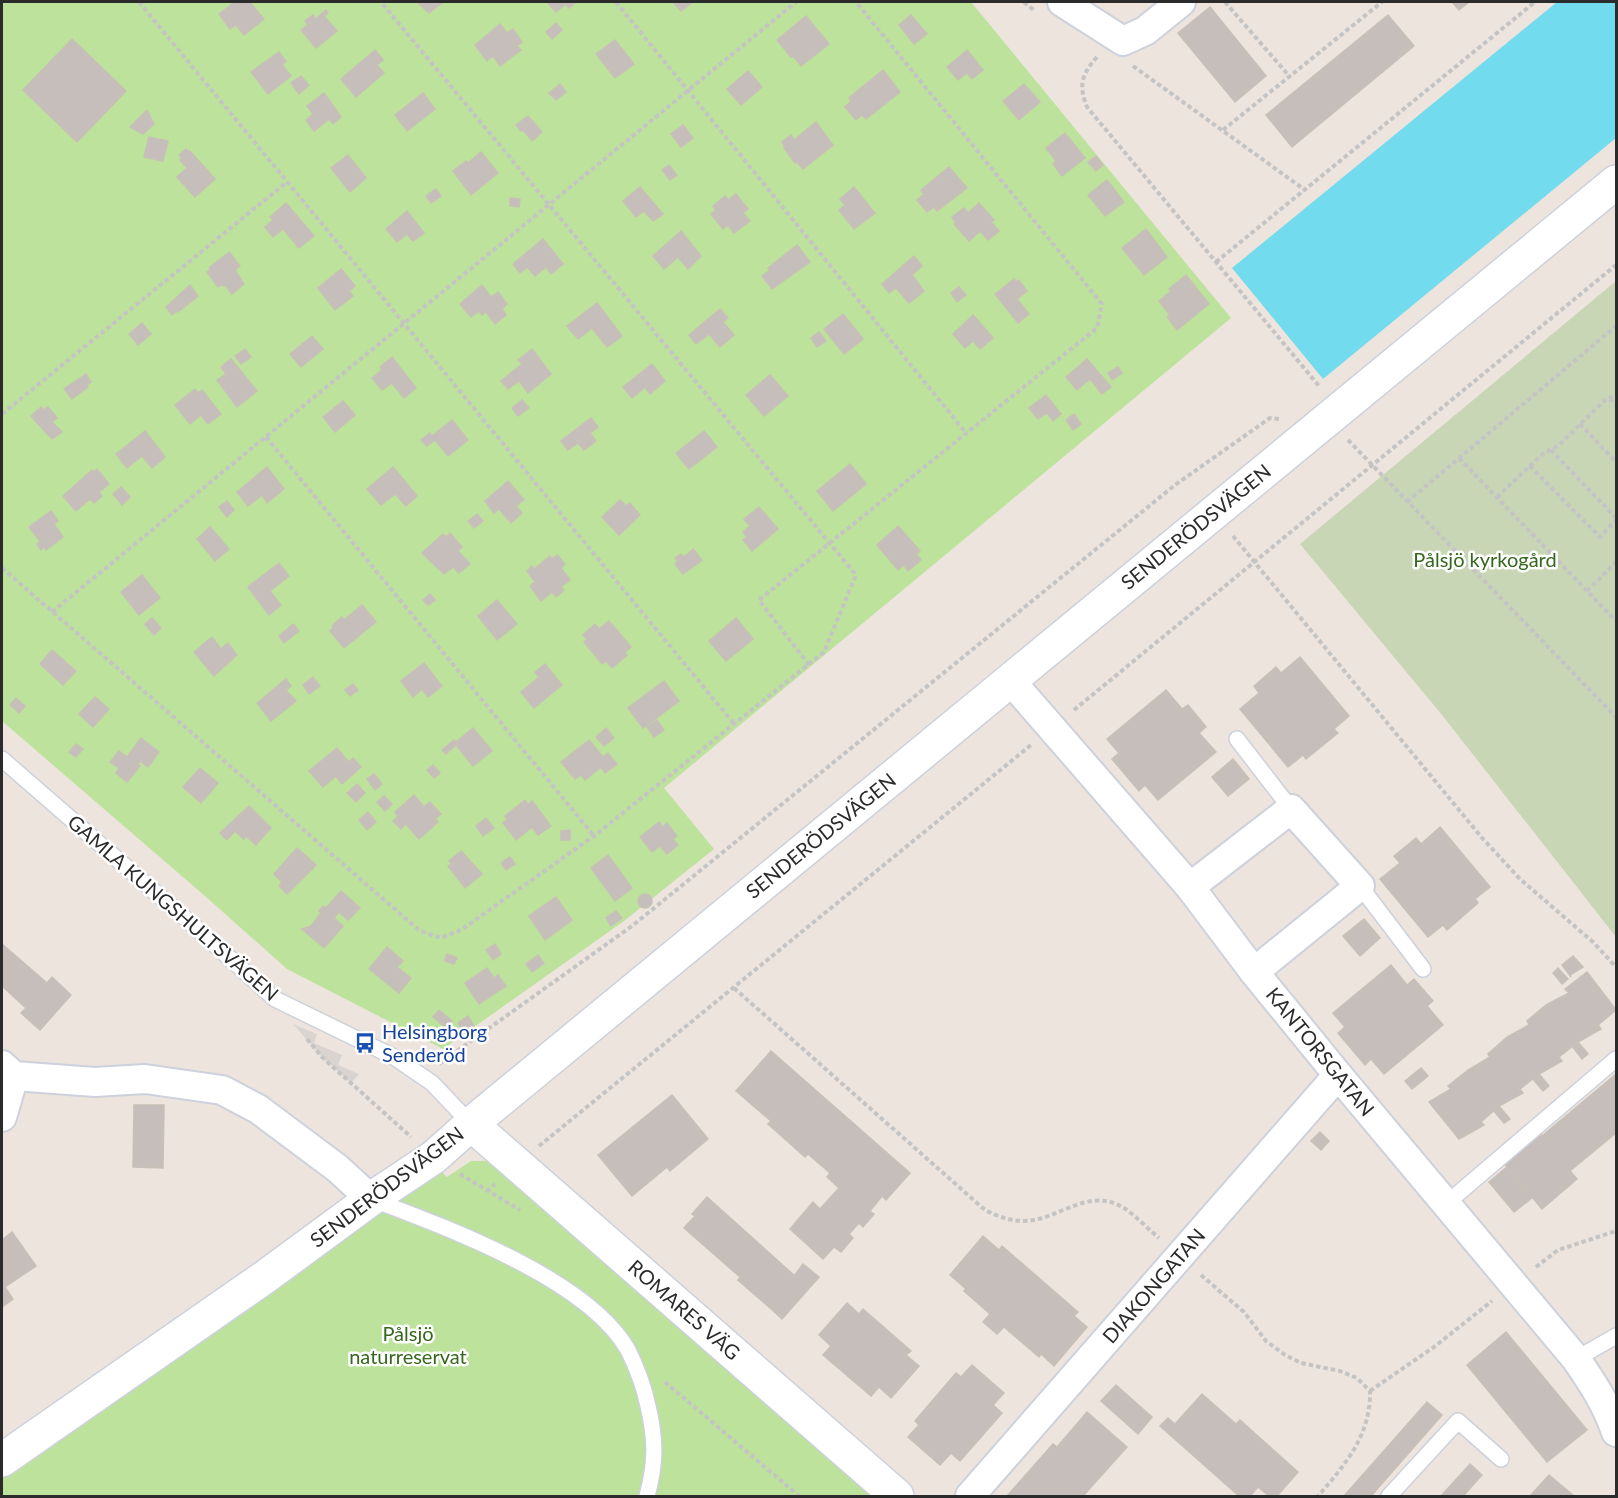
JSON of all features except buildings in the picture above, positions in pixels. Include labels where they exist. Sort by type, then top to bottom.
[{"type":"street","points":[[1062,2],[1128,53],[1145,31],[1181,2]]},
{"type":"street","name":"SENDERÖDSVÄGEN","points":[[2,1460],[434,1157],[471,1124],[1214,513],[1323,411],[1617,182]]},
{"type":"street","name":"KANTORSGATAN","points":[[1010,680],[1190,887],[1254,972],[1338,1075],[1576,1359],[1615,1420]]},
{"type":"street","points":[[1190,887],[1291,809],[1360,886],[1254,972]]},
{"type":"street","points":[[2,1117],[8,1071],[95,1082],[146,1079],[222,1090],[258,1109],[337,1168],[371,1199]]},
{"type":"street","name":"DIAKONGATAN","points":[[970,1497],[1338,1075]]},
{"type":"street","name":"ROMARES VÄG","points":[[471,1124],[897,1497]]},
{"type":"lane","points":[[1237,739],[1291,809]]},
{"type":"lane","name":"GAMLA KUNGSHULTSVÄGEN","points":[[2,759],[185,918],[274,999],[394,1058],[432,1083],[471,1124]]},
{"type":"lane","points":[[1360,886],[1423,969]]},
{"type":"lane","points":[[1447,1203],[1617,1059]]},
{"type":"lane","points":[[371,1199],[434,1223],[511,1258],[573,1294],[603,1319],[627,1349],[644,1387],[653,1430],[654,1471],[647,1497]]},
{"type":"lane","points":[[1576,1359],[1617,1336]]},
{"type":"lane","points":[[1389,1497],[1458,1421],[1501,1459]]},
{"type":"path","points":[[139,2],[735,725]]},
{"type":"path","points":[[2,568],[420,931],[441,938],[461,930],[594,836],[824,652],[856,575],[381,2]]},
{"type":"path","points":[[616,2],[966,433]]},
{"type":"path","points":[[52,612],[796,2]]},
{"type":"path","points":[[808,665],[759,600],[1097,328],[1102,304],[856,2]]},
{"type":"path","points":[[1226,2],[1290,77]]},
{"type":"path","points":[[1223,130],[1382,2]]},
{"type":"path","points":[[1216,262],[1535,2]]},
{"type":"path","points":[[1305,190],[1223,130],[1128,53],[1100,55],[1085,71],[1082,85],[1087,107],[1216,262],[1323,411],[1407,502],[1617,717]]},
{"type":"path","points":[[2,414],[287,182]]},
{"type":"path","points":[[1407,502],[1617,326]]},
{"type":"path","points":[[1497,497],[1530,466],[1558,446],[1604,401],[1617,395]]},
{"type":"path","points":[[1610,399],[1617,405]]},
{"type":"path","points":[[432,1083],[437,1066],[632,926],[1175,485],[1270,418],[1323,411]]},
{"type":"path","points":[[1580,424],[1617,462]]},
{"type":"path","points":[[266,437],[594,836]]},
{"type":"path","points":[[1530,466],[1600,537],[1617,519],[1551,450]]},
{"type":"path","points":[[1459,458],[1617,621]]},
{"type":"path","points":[[1214,513],[1483,839],[1520,879],[1593,942],[1617,967]]},
{"type":"path","points":[[1587,591],[1617,562]]},
{"type":"path","points":[[734,988],[985,1210],[1004,1219],[1028,1221],[1081,1202],[1102,1201],[1123,1208],[1244,1312],[1266,1341],[1285,1355],[1301,1363],[1340,1371],[1357,1378],[1370,1391],[1370,1409],[1363,1434],[1337,1474],[1318,1497]]},
{"type":"path","points":[[274,999],[322,1057],[434,1157],[523,1213]]},
{"type":"path","points":[[1370,1391],[1434,1347],[1558,1250],[1617,1231]]},
{"type":"path","points":[[663,1380],[799,1497]]},
{"type":"green space","points":[[2,2],[971,2],[1231,318],[664,788],[714,849],[624,921],[443,1049],[287,969],[2,721]]},
{"type":"green space","name":"Pålsjö kyrkogård","points":[[1616,281],[1616,937],[1442,715],[1300,544]]},
{"type":"green space","name":"Pålsjö naturreservat","points":[[419,1152],[447,1177],[471,1161],[490,1161],[877,1496],[2,1496],[2,1440]]},
{"type":"shaded area","points":[[293,1024],[317,1034],[314,1043],[342,1055],[338,1065],[359,1074],[351,1083],[322,1057]]},
{"type":"water","points":[[1557,2],[1616,2],[1616,138],[1323,379],[1232,268]]},
{"type":"place","name":"Helsingborg Senderöd","points":[[365,1043]]}]
